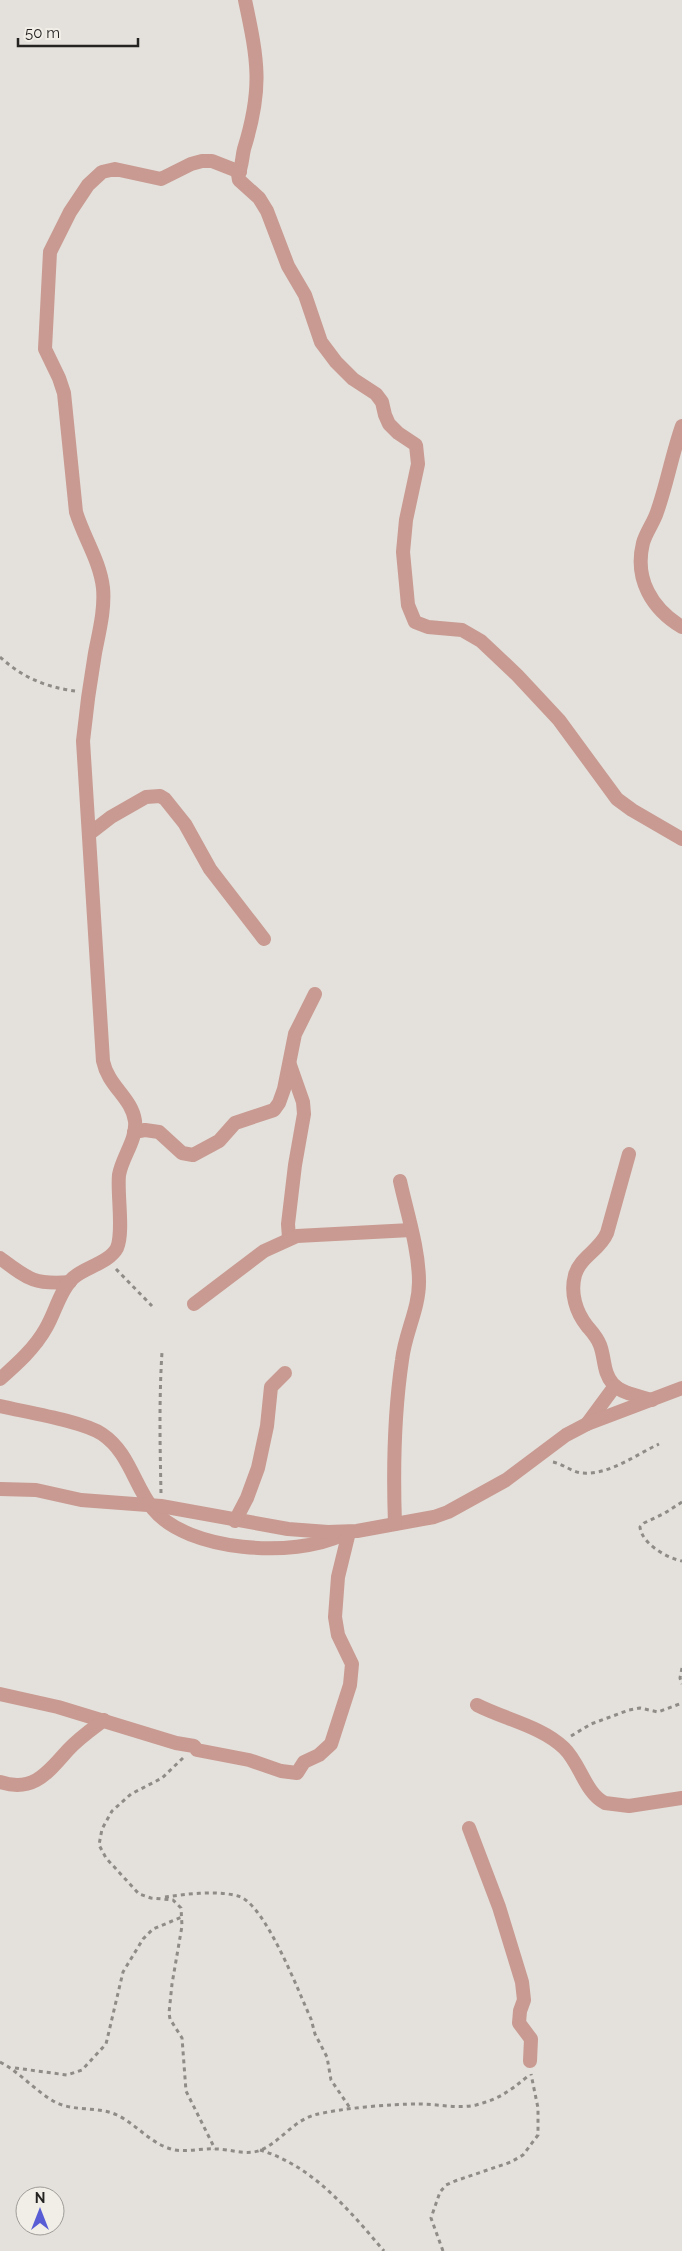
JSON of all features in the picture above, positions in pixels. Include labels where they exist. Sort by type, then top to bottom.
[{"type":"street","points":[[244,0],[256,59],[258,83],[256,106],[238,174],[239,180],[259,198],[267,211],[288,266],[306,295],[322,342],[336,362],[353,379],[376,394],[382,402],[384,415],[389,424],[398,433],[416,445],[418,464],[406,520],[403,552],[408,605],[415,622],[428,628],[462,630],[481,641],[517,675],[559,720],[617,799],[632,810],[682,839]]},
{"type":"street","points":[[0,1379],[35,1345],[46,1329],[70,1282],[82,1272],[106,1259],[115,1250],[119,1241],[119,1175],[134,1132],[134,1118],[131,1108],[107,1076],[103,1061],[83,741],[88,692],[101,621],[103,589],[98,563],[81,529],[76,512],[64,393],[60,378],[45,349],[50,252],[70,212],[88,185],[102,172],[115,169],[161,179],[191,164],[212,161],[240,172]]},
{"type":"street","points":[[682,426],[657,512],[643,543],[642,576],[644,586],[651,599],[669,620],[682,627]]},
{"type":"street","points":[[89,834],[111,817],[146,797],[160,796],[166,799],[185,824],[210,869],[264,939]]},
{"type":"street","points":[[134,1132],[145,1130],[159,1132],[185,1155],[197,1154],[219,1141],[235,1123],[274,1110],[279,1103],[290,1065],[295,1034],[315,994]]},
{"type":"street","points":[[289,1238],[295,1166],[304,1114],[303,1102],[290,1065]]},
{"type":"street","points":[[629,1154],[607,1233],[602,1242],[580,1264],[574,1284],[575,1300],[578,1313],[597,1338],[606,1371],[615,1386],[652,1400]]},
{"type":"street","points":[[395,1524],[393,1467],[397,1398],[403,1354],[416,1308],[419,1282],[411,1230],[400,1181]]},
{"type":"street","points":[[194,1304],[264,1251],[289,1238],[305,1234],[411,1230]]},
{"type":"street","points":[[0,1258],[34,1281],[46,1284],[70,1282]]},
{"type":"street","points":[[236,1521],[258,1468],[267,1426],[271,1387],[285,1373]]},
{"type":"street","points":[[587,1424],[615,1386]]},
{"type":"street","points":[[0,1489],[36,1490],[81,1500],[155,1506],[288,1529],[349,1532],[434,1517],[448,1512],[506,1480],[566,1435],[587,1424],[682,1388]]},
{"type":"street","points":[[0,1406],[46,1417],[101,1434],[122,1455],[155,1506],[172,1525],[194,1535],[268,1550],[295,1548],[330,1541],[349,1532]]},
{"type":"street","points":[[0,1694],[104,1720],[176,1743],[194,1746],[197,1750],[248,1760],[266,1767],[298,1773],[304,1762],[319,1755],[330,1746],[350,1685],[352,1669],[350,1658],[338,1635],[335,1617],[338,1577],[349,1532]]},
{"type":"street","points":[[477,1705],[542,1733],[563,1746],[591,1788],[605,1804],[629,1806],[682,1798]]},
{"type":"street","points":[[0,1782],[20,1786],[37,1780],[51,1770],[82,1737],[104,1720]]},
{"type":"street","points":[[469,1828],[499,1907],[522,1982],[524,2000],[520,2011],[519,2023],[531,2039],[530,2067]]},
{"type":"path","points":[[0,657],[15,671],[52,688],[88,692]]},
{"type":"path","points":[[106,1259],[152,1306]]},
{"type":"path","points":[[155,1506],[162,1414],[159,1387],[162,1352]]},
{"type":"path","points":[[533,1460],[558,1463],[579,1472],[589,1473],[617,1466],[658,1444]]},
{"type":"path","points":[[682,1502],[640,1527],[641,1532],[654,1547],[669,1558],[682,1561]]},
{"type":"path","points":[[682,1668],[680,1678],[682,1684]]},
{"type":"path","points":[[563,1746],[579,1730],[611,1715],[640,1708],[658,1712],[664,1711],[682,1703]]},
{"type":"path","points":[[194,1746],[170,1772],[140,1788],[122,1801],[106,1819],[99,1845],[106,1858],[139,1894],[151,1898],[216,1893],[239,1896],[254,1908],[271,1934],[311,2019],[315,2034],[327,2057],[330,2080],[351,2109]]},
{"type":"path","points":[[159,1897],[173,1900],[178,1904],[182,1917],[169,2013],[170,2019],[182,2038],[185,2082],[190,2100],[215,2148]]},
{"type":"path","points":[[12,2068],[67,2075],[82,2070],[106,2044],[123,1972],[142,1939],[153,1929],[182,1917]]},
{"type":"path","points":[[0,2062],[12,2068],[54,2101],[74,2108],[104,2110],[115,2114],[133,2125],[155,2143],[177,2150],[215,2148],[242,2152],[260,2150],[281,2157],[302,2170],[332,2195],[384,2251]]},
{"type":"path","points":[[0,2067],[6,2065]]},
{"type":"path","points":[[260,2150],[304,2119],[315,2115],[351,2109],[418,2104],[474,2105],[501,2097],[530,2067]]},
{"type":"path","points":[[444,2251],[431,2218],[440,2192],[446,2185],[455,2181],[511,2162],[523,2155],[538,2135],[539,2114],[530,2067]]}]
